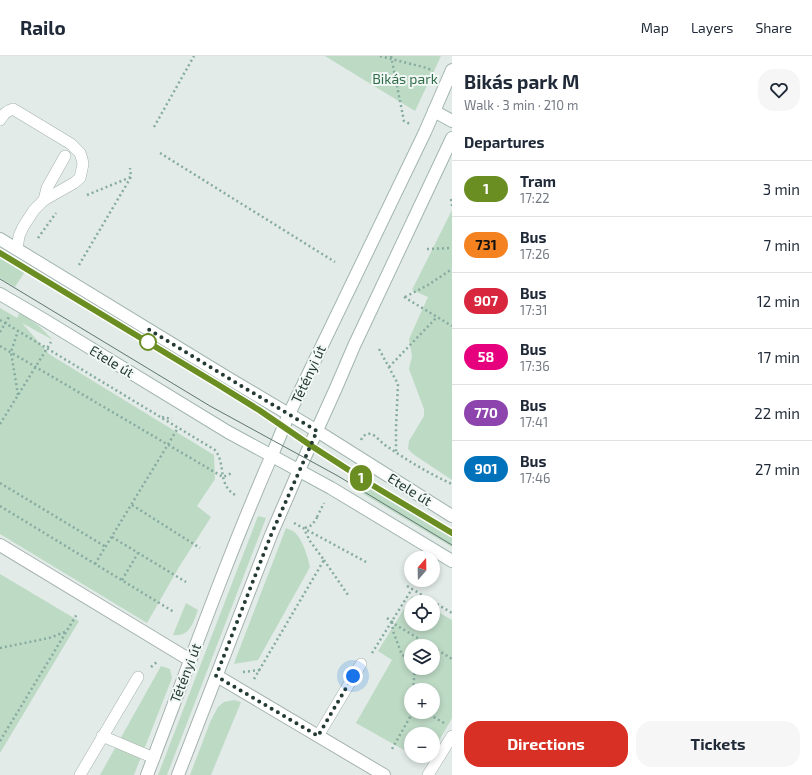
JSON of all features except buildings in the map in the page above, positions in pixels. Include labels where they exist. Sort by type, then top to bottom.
[{"type":"main road","name":"Tétényi út","points":[[147,775],[251,503],[289,414],[425,132],[452,70]]},
{"type":"main road","points":[[434,111],[452,121]]},
{"type":"main road","points":[[178,775],[271,535],[354,346],[452,138]]},
{"type":"main road","name":"Etele út","points":[[0,239],[317,431],[452,516]]},
{"type":"main road","name":"Etele út","points":[[0,294],[228,432],[331,488],[452,561]]},
{"type":"main road","points":[[0,545],[190,660]]},
{"type":"main road","points":[[216,676],[384,775]]},
{"type":"lane","points":[[0,120],[3,114],[8,110],[13,109],[71,144],[80,153],[83,164],[80,178],[44,200],[34,210],[19,236],[17,249]]},
{"type":"lane","points":[[44,200],[47,188],[65,156]]},
{"type":"lane","points":[[318,736],[361,664]]},
{"type":"lane","points":[[80,775],[138,677]]},
{"type":"lane","points":[[102,736],[154,758]]},
{"type":"lane","points":[[428,775],[452,736]]},
{"type":"path","points":[[154,127],[194,56]]},
{"type":"path","points":[[380,56],[434,71]]},
{"type":"path","points":[[391,58],[404,121],[411,124]]},
{"type":"path","points":[[160,153],[335,262]]},
{"type":"path","points":[[79,265],[131,177],[130,168]]},
{"type":"path","points":[[87,195],[131,177]]},
{"type":"path","points":[[451,199],[452,206]]},
{"type":"path","points":[[38,238],[59,208]]},
{"type":"path","points":[[427,249],[452,248]]},
{"type":"path","points":[[452,269],[428,285],[404,297],[452,326]]},
{"type":"path","points":[[389,367],[437,317]]},
{"type":"path","points":[[0,320],[215,450],[220,459],[226,486],[230,492]]},
{"type":"path","points":[[0,332],[5,323]]},
{"type":"path","points":[[18,331],[11,352],[18,396]]},
{"type":"path","points":[[0,424],[51,342]]},
{"type":"path","points":[[0,346],[223,476],[232,473]]},
{"type":"path","points":[[379,349],[398,384],[396,453]]},
{"type":"path","points":[[96,564],[178,428]]},
{"type":"path","points":[[363,436],[369,434],[375,436],[380,442],[396,453],[452,484]]},
{"type":"path","points":[[0,484],[106,547]]},
{"type":"path","points":[[132,505],[200,548]]},
{"type":"path","points":[[0,506],[174,612]]},
{"type":"path","points":[[304,528],[312,526],[318,517]]},
{"type":"path","points":[[304,528],[310,540],[348,595]]},
{"type":"path","points":[[304,528],[368,563]]},
{"type":"path","points":[[112,537],[186,582]]},
{"type":"path","points":[[122,580],[138,553]]},
{"type":"path","points":[[246,693],[324,560]]},
{"type":"path","points":[[409,587],[452,613]]},
{"type":"path","points":[[361,664],[370,657],[412,589]]},
{"type":"path","points":[[0,742],[77,614]]},
{"type":"path","points":[[387,618],[419,639]]},
{"type":"path","points":[[392,621],[393,631],[402,655],[404,656]]},
{"type":"path","points":[[0,648],[49,638],[67,631]]},
{"type":"path","points":[[440,652],[452,659]]},
{"type":"path","points":[[392,749],[409,719]]},
{"type":"path","points":[[437,719],[447,725]]},
{"type":"green space","name":"Bikás park","points":[[325,56],[441,56],[415,111]]},
{"type":"green space","points":[[452,210],[452,480],[413,454],[408,449],[409,441],[424,416],[424,409],[409,369],[412,356],[409,339],[428,297],[412,290]]},
{"type":"green space","points":[[0,255],[26,270],[15,287],[0,278]]},
{"type":"green space","points":[[0,308],[17,318],[20,312],[40,327],[53,340],[22,323],[49,354],[214,455],[215,479],[197,506],[211,517],[179,567],[147,623],[0,534]]},
{"type":"green space","points":[[369,481],[452,531],[452,547],[362,493]]},
{"type":"green space","points":[[258,516],[266,518],[167,775],[158,775]]},
{"type":"green space","points":[[286,528],[293,531],[302,542],[310,567],[258,660],[234,664],[236,658]]},
{"type":"green space","points":[[0,574],[79,621],[0,753]]},
{"type":"green space","points":[[186,603],[198,610],[194,620],[190,628],[183,634],[173,635]]},
{"type":"green space","points":[[404,609],[404,631],[440,631],[440,613],[452,620],[452,718],[440,739],[440,727],[404,727],[404,750],[356,723],[392,660],[378,651]]},
{"type":"green space","points":[[161,666],[170,669],[172,678],[134,775],[100,775]]},
{"type":"green space","points":[[234,700],[241,702],[211,775],[190,775],[211,720],[218,707],[224,702]]},
{"type":"tram line","points":[[0,253],[259,410],[372,485],[452,533]]},
{"type":"tram line","name":"1","points":[[0,253],[259,410],[372,485],[452,533]]},
{"type":"tram line","points":[[0,279],[210,406],[338,476],[452,545]]},
{"type":"route","points":[[148,342],[148,329],[317,431],[271,535],[216,676],[318,736],[353,676]]}]
